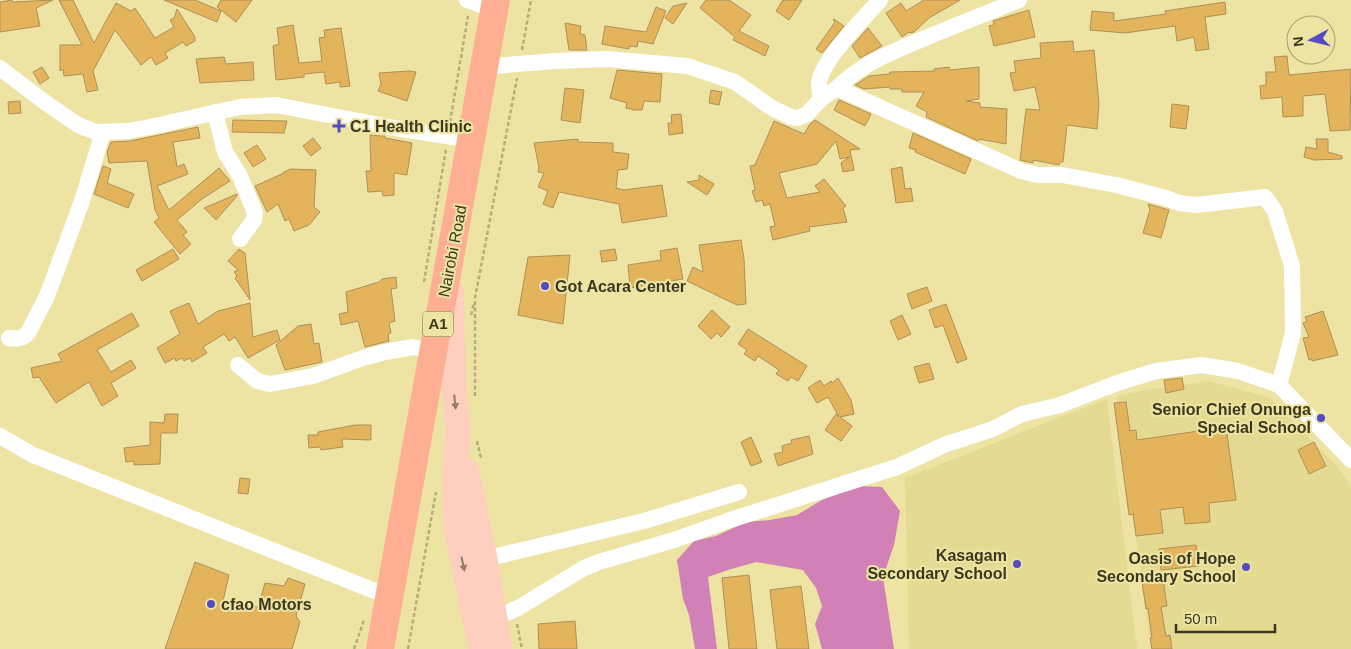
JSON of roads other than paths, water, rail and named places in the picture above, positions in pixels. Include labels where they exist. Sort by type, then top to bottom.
[{"type":"highway","name":"Nairobi Road","points":[[389,649],[435,393],[451,284],[493,66],[486,2]]},
{"type":"highway","name":"Nairobi Road","points":[[380,649],[380,593],[433,351],[460,138],[486,2]]},
{"type":"main road","points":[[451,284],[454,387],[467,432],[485,559],[505,614],[500,649]]},
{"type":"main road","points":[[467,432],[455,481],[457,534],[481,649]]},
{"type":"street","points":[[821,98],[819,82],[826,68],[841,44],[880,0]]},
{"type":"street","points":[[493,66],[608,59],[687,66],[735,82],[772,108],[791,117],[798,118],[807,114],[821,98],[837,88],[846,78],[864,66],[894,50],[1019,0]]},
{"type":"street","points":[[0,68],[46,103],[78,125],[92,132],[150,127],[248,106],[276,105],[394,128],[460,138]]},
{"type":"street","points":[[837,88],[942,136],[1030,173],[1062,175],[1116,185],[1179,203],[1196,205],[1265,197],[1276,211],[1292,266],[1294,333],[1279,385]]},
{"type":"street","points":[[215,112],[225,152],[240,176],[255,213],[254,220],[240,239]]},
{"type":"street","points":[[9,338],[17,339],[24,337],[28,333],[47,296],[82,201],[103,132]]},
{"type":"street","points":[[238,365],[257,380],[270,384],[313,376],[385,352],[413,348],[433,351]]},
{"type":"street","points":[[505,614],[584,568],[599,562],[674,540],[733,518],[897,467],[944,446],[993,429],[1022,414],[1060,405],[1120,382],[1156,371],[1202,365],[1238,371],[1279,385],[1351,460]]},
{"type":"street","points":[[0,436],[33,456],[380,593]]},
{"type":"street","points":[[485,559],[644,521],[739,492]]},
{"type":"place","name":"C1 Health Clinic","points":[[339,126]]},
{"type":"place","name":"Got Acara Center","points":[[545,286]]},
{"type":"place","name":"Senior Chief Onunga Special School","points":[[1321,418]]},
{"type":"place","name":"Kasagam Secondary School","points":[[1017,564]]},
{"type":"place","name":"Oasis of Hope Secondary School","points":[[1246,567]]},
{"type":"place","name":"cfao Motors","points":[[211,604]]}]
